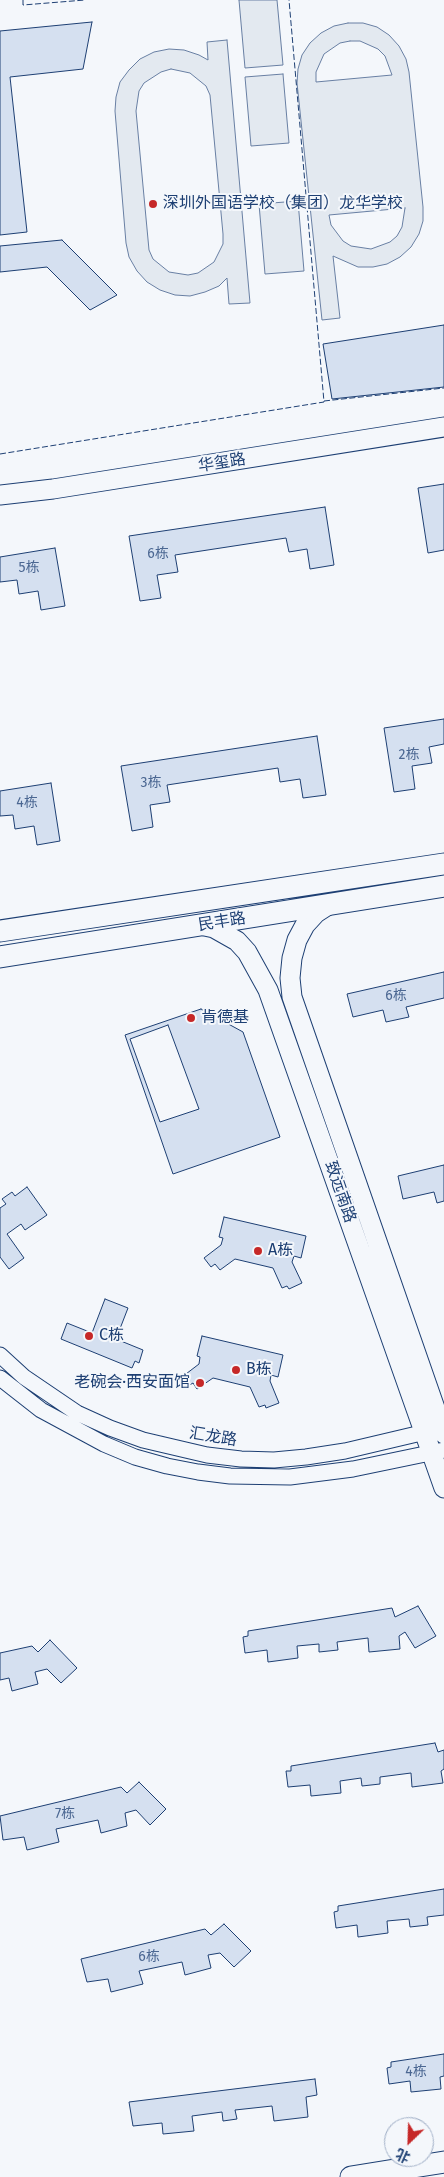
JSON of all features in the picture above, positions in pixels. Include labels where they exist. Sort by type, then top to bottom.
[{"type":"main road","name":"民丰路","points":[[0,931],[444,864]]},
{"type":"main road","name":"民丰路","points":[[0,957],[444,886]]},
{"type":"main road","points":[[351,2177],[444,2162]]},
{"type":"street","name":"华玺路","points":[[0,495],[62,488],[444,427]]},
{"type":"street","name":"致远南路","points":[[330,904],[316,912],[305,925],[297,940],[292,958],[290,978],[292,997],[439,1430],[438,1451],[444,1488]]},
{"type":"street","name":"致远南路","points":[[200,925],[214,928],[237,941],[252,960],[268,990],[439,1430]]},
{"type":"street","name":"汇龙路","points":[[0,1356],[52,1398],[77,1413],[143,1440],[207,1455],[250,1459],[306,1458],[439,1430]]},
{"type":"street","points":[[0,1378],[41,1410],[104,1444],[135,1457],[198,1472],[230,1476],[290,1477],[353,1469],[438,1451]]},
{"type":"shaded area","points":[[239,0],[277,0],[283,65],[245,68]]},
{"type":"shaded area","points":[[348,23],[363,23],[377,27],[389,35],[399,46],[406,59],[409,72],[423,221],[419,234],[411,247],[400,257],[387,264],[373,267],[358,267],[333,256],[340,318],[322,320],[297,83],[302,55],[310,43],[321,33],[334,26]],"holes":[[[360,41],[378,49],[385,56],[392,75],[316,82],[316,72],[324,54],[340,43]],[[405,208],[402,227],[397,236],[390,242],[371,249],[351,246],[343,241],[331,225],[329,215]]]},
{"type":"shaded area","points":[[227,40],[250,303],[229,304],[227,278],[219,286],[190,296],[175,295],[160,290],[147,282],[137,271],[129,257],[126,243],[115,111],[120,82],[140,59],[154,52],[169,49],[184,50],[208,60],[207,42]],"holes":[[[171,69],[190,73],[206,86],[210,95],[223,244],[214,262],[198,273],[188,275],[169,272],[153,259],[149,250],[136,111],[139,91],[144,83],[161,72]]]},
{"type":"shaded area","points":[[283,74],[289,143],[251,146],[245,77]]},
{"type":"shaded area","points":[[298,201],[304,271],[265,274],[259,204]]},
{"type":"building","points":[[92,22],[83,69],[10,77],[27,232],[0,235],[0,31]]},
{"type":"building","points":[[62,240],[117,295],[90,310],[47,267],[0,272],[0,246]]},
{"type":"building","points":[[444,325],[444,387],[332,399],[323,344]]},
{"type":"building","points":[[444,484],[444,550],[428,553],[418,488]]},
{"type":"building","points":[[325,507],[334,565],[310,569],[307,549],[289,552],[286,538],[175,555],[178,572],[157,575],[161,598],[140,601],[129,536]]},
{"type":"building","points":[[55,548],[65,606],[41,610],[38,591],[19,594],[17,580],[0,582],[0,557]]},
{"type":"building","points":[[444,719],[444,744],[429,747],[432,763],[412,766],[415,789],[394,792],[384,728]]},
{"type":"building","points":[[317,736],[326,795],[303,798],[300,779],[280,782],[278,768],[167,785],[170,802],[150,805],[153,827],[132,831],[121,766]]},
{"type":"building","points":[[51,783],[60,841],[37,845],[34,826],[15,829],[13,815],[0,816],[0,791]]},
{"type":"building","points":[[444,972],[444,998],[406,1007],[409,1017],[386,1022],[383,1010],[353,1017],[347,994]]},
{"type":"building","points":[[201,1009],[243,1032],[280,1137],[173,1174],[125,1035]]},
{"type":"building","points":[[168,1025],[199,1109],[160,1122],[130,1039]]},
{"type":"building","points":[[444,1165],[444,1201],[437,1203],[434,1192],[403,1199],[398,1176]]},
{"type":"building","points":[[27,1187],[47,1215],[25,1230],[21,1224],[7,1234],[24,1258],[9,1269],[0,1257],[0,1208],[6,1204],[2,1199],[12,1192],[15,1196]]},
{"type":"building","name":"A栋","points":[[224,1217],[306,1236],[301,1258],[294,1256],[292,1262],[302,1283],[289,1289],[287,1286],[282,1288],[273,1268],[235,1259],[220,1270],[215,1264],[211,1267],[204,1258],[221,1245],[223,1238],[219,1237]]},
{"type":"building","name":"C栋","points":[[105,1299],[128,1308],[116,1339],[143,1350],[139,1363],[135,1361],[132,1368],[61,1339],[67,1323],[92,1333]]},
{"type":"building","name":"B栋","points":[[202,1336],[283,1355],[278,1377],[271,1375],[270,1381],[279,1403],[266,1408],[265,1405],[259,1407],[250,1387],[213,1378],[197,1389],[193,1383],[188,1386],[182,1377],[199,1364],[200,1357],[197,1356]]},
{"type":"building","points":[[418,1606],[436,1636],[415,1648],[405,1632],[399,1636],[400,1649],[369,1652],[368,1638],[337,1642],[338,1650],[319,1652],[319,1644],[297,1646],[298,1658],[268,1662],[267,1650],[245,1653],[243,1637],[248,1636],[248,1631],[392,1608],[395,1617]]},
{"type":"building","points":[[50,1640],[77,1668],[61,1683],[47,1669],[35,1672],[38,1684],[12,1691],[9,1678],[0,1680],[0,1653],[32,1646],[38,1652]]},
{"type":"building","points":[[435,1743],[438,1752],[444,1750],[444,1769],[441,1771],[443,1783],[412,1787],[411,1773],[380,1777],[380,1784],[362,1786],[361,1778],[340,1781],[341,1793],[311,1796],[310,1785],[288,1787],[286,1771],[291,1771],[291,1766]]},
{"type":"building","points":[[139,1782],[166,1809],[150,1825],[136,1810],[125,1813],[127,1826],[101,1833],[98,1820],[56,1829],[59,1842],[27,1850],[24,1837],[3,1840],[0,1816],[121,1787],[127,1793]]},
{"type":"building","points":[[444,1889],[444,1915],[427,1917],[428,1925],[410,1927],[409,1919],[387,1921],[388,1933],[358,1937],[357,1925],[336,1928],[334,1912],[338,1911],[338,1906]]},
{"type":"building","points":[[224,1924],[251,1951],[234,1967],[220,1953],[208,1955],[211,1968],[185,1975],[182,1962],[139,1971],[143,1984],[111,1992],[108,1979],[87,1982],[81,1959],[205,1929],[211,1935]]},
{"type":"building","points":[[444,2054],[444,2076],[440,2077],[441,2089],[411,2092],[410,2081],[389,2084],[387,2068],[391,2067],[391,2062]]},
{"type":"building","points":[[315,2079],[317,2095],[306,2097],[308,2117],[274,2121],[272,2106],[235,2110],[237,2119],[223,2121],[222,2112],[192,2116],[194,2131],[163,2134],[162,2123],[133,2126],[129,2102]]},
{"type":"fence","points":[[23,0],[23,5],[85,0]]},
{"type":"fence","points":[[0,454],[324,402],[289,0]]},
{"type":"fence","points":[[324,401],[444,388]]},
{"type":"place","name":"深圳外国语学校（集团）龙华学校","points":[[153,204]]},
{"type":"place","name":"肯德基","points":[[191,1018]]},
{"type":"place","name":"A栋","points":[[258,1251]]},
{"type":"place","name":"C栋","points":[[89,1336]]},
{"type":"place","name":"B栋","points":[[236,1370]]},
{"type":"place","name":"老碗会·西安面馆","points":[[200,1383]]}]
